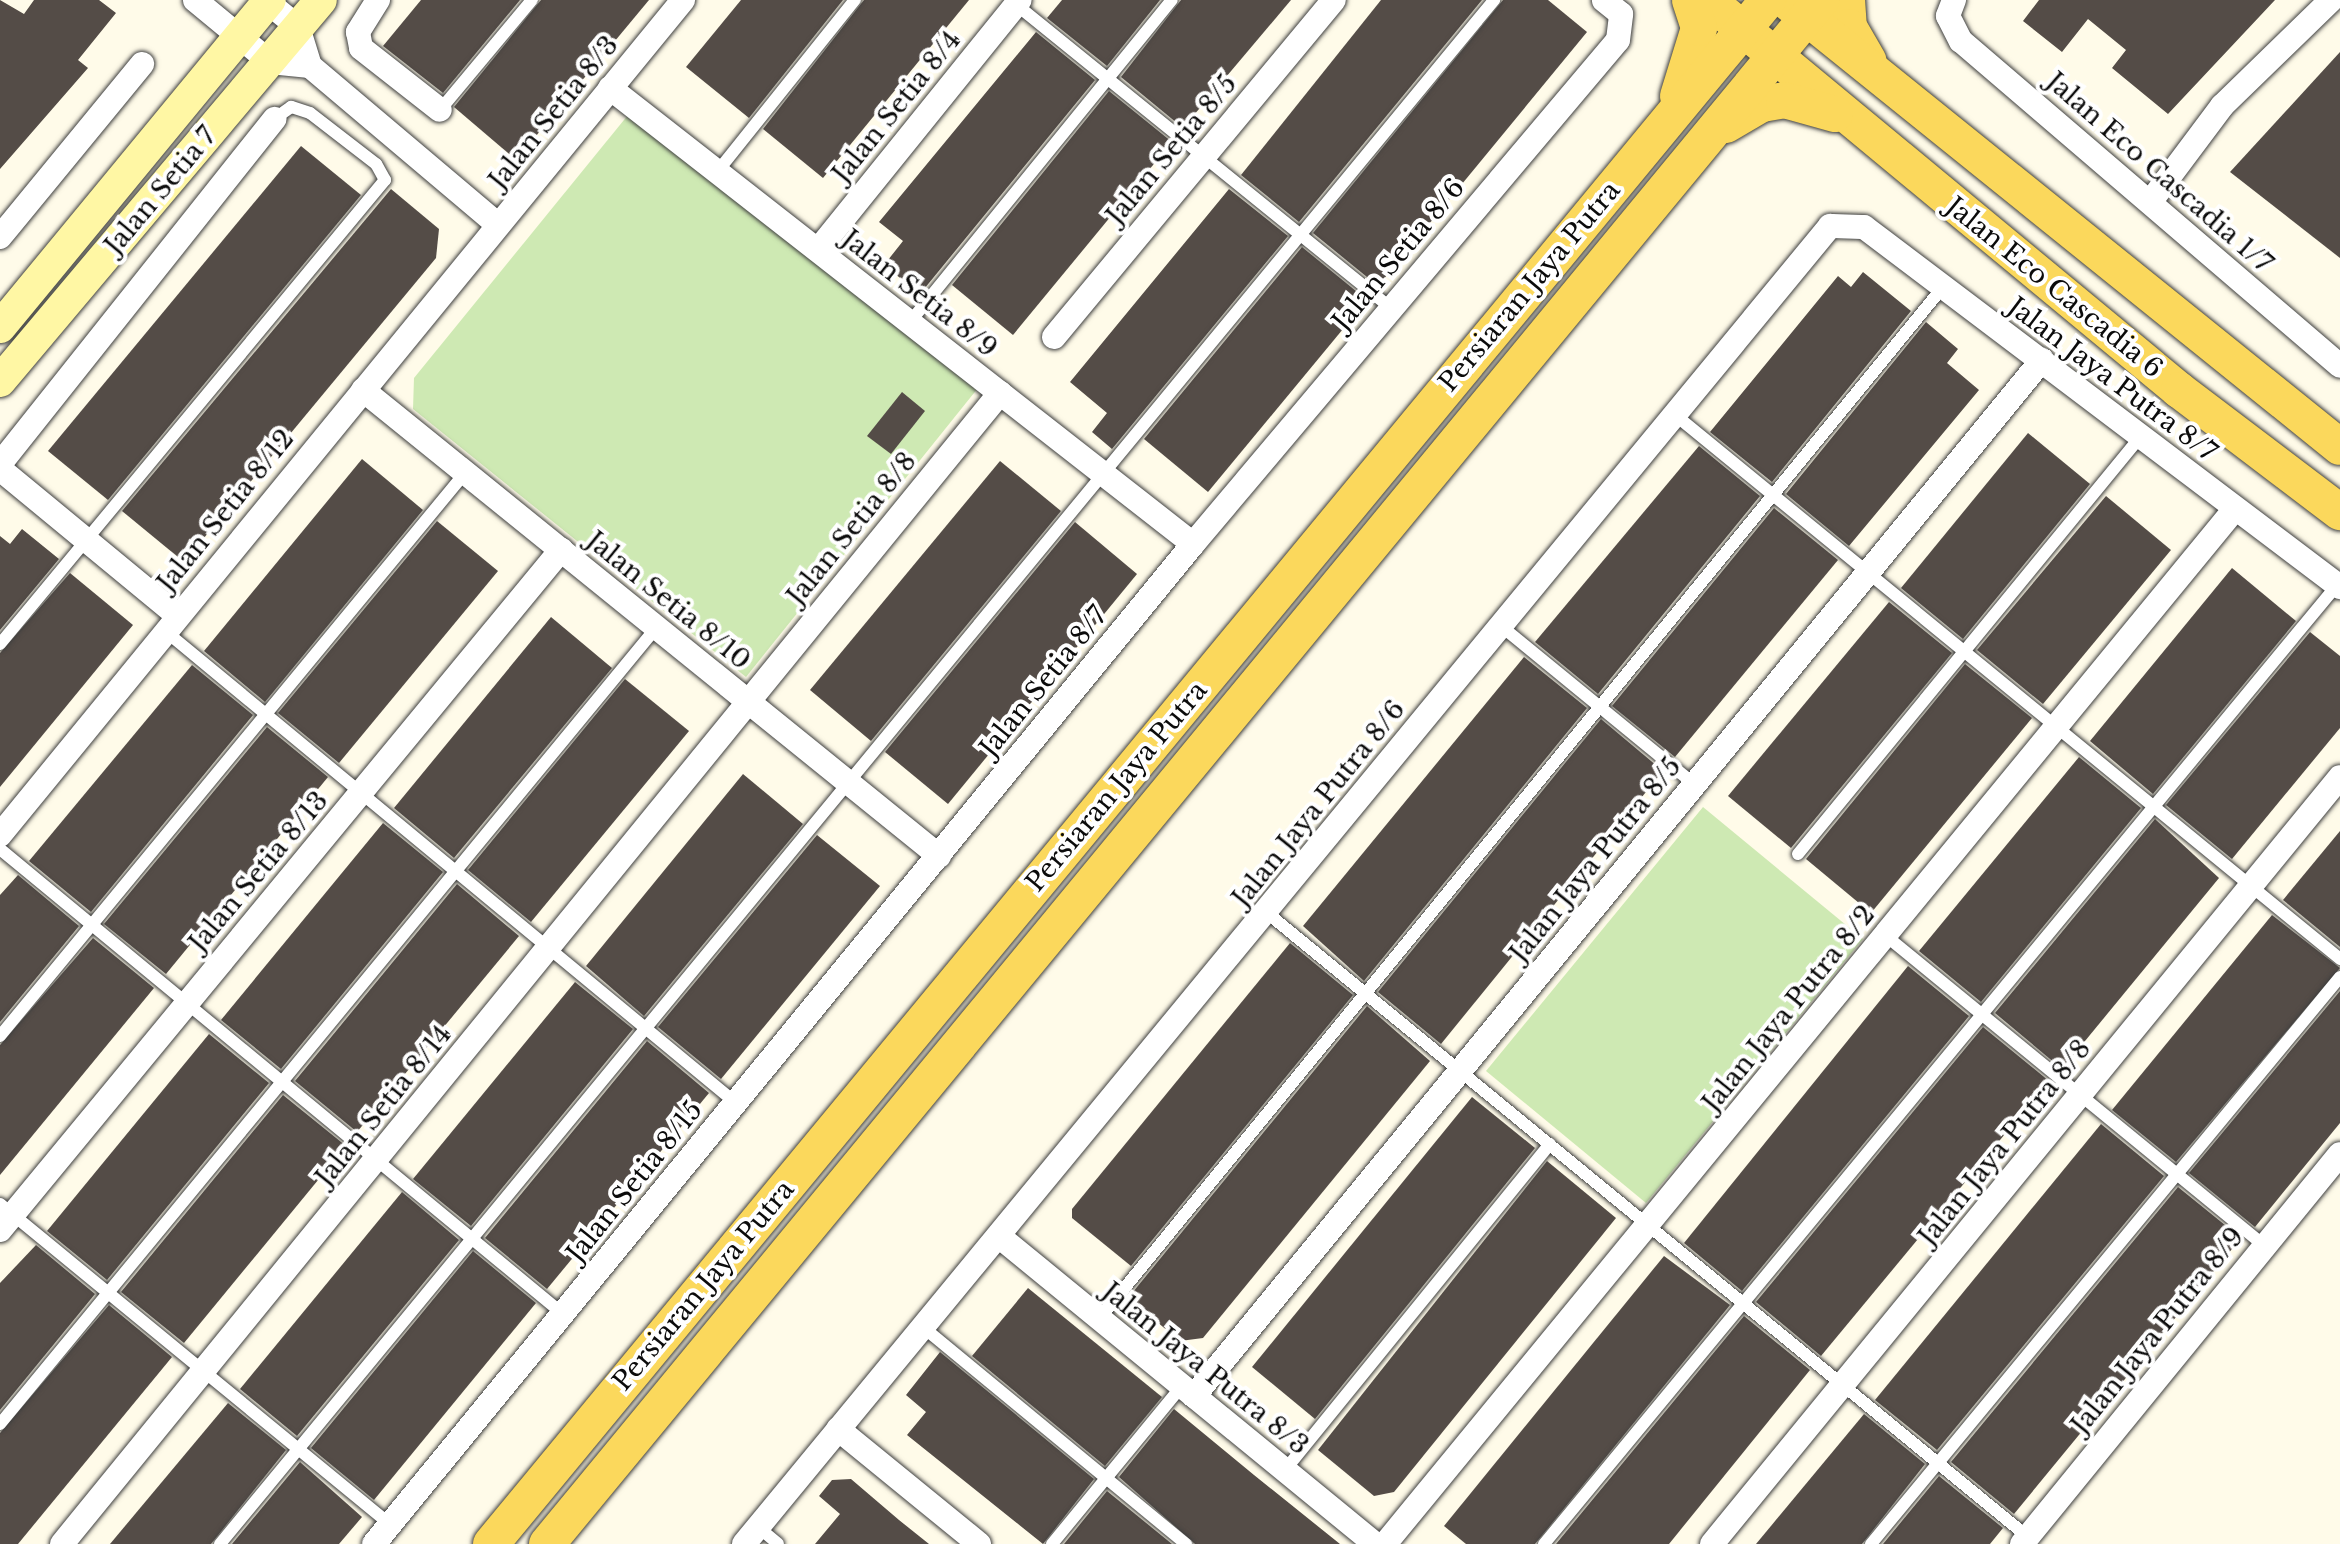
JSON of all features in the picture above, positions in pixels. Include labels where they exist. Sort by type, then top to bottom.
[{"type":"main road","points":[[1671,116],[1699,28],[1690,0]]},
{"type":"main road","name":"Jalan Eco Cascadia 6","points":[[1708,0],[2179,390],[2340,512]]},
{"type":"main road","name":"Persiaran Jaya Putra","points":[[491,1544],[1768,0]]},
{"type":"main road","points":[[1847,0],[1849,27],[1878,76]]},
{"type":"main road","name":"Persiaran Jaya Putra","points":[[547,1544],[1774,56],[1804,6]]},
{"type":"main road","name":"Jalan Eco Cascadia 6","points":[[1804,6],[1878,76],[2340,447]]},
{"type":"main road","points":[[1705,140],[1741,115],[1784,100],[1848,118]]},
{"type":"street","points":[[195,0],[270,62],[310,66]]},
{"type":"street","name":"Jalan Setia 7","points":[[0,381],[321,0]]},
{"type":"street","points":[[378,0],[363,18],[361,48],[440,110]]},
{"type":"street","name":"Jalan Setia 8/3","points":[[498,225],[683,0]]},
{"type":"street","name":"Jalan Setia 8/5","points":[[1054,337],[1334,0]]},
{"type":"street","name":"Jalan Setia 8/6","points":[[1193,544],[1618,40],[1621,14],[1604,0]]},
{"type":"street","points":[[2151,201],[2222,106],[2331,0]]},
{"type":"street","points":[[268,1],[298,27],[310,66],[498,225]]},
{"type":"street","name":"Jalan Setia 7","points":[[0,327],[268,1]]},
{"type":"street","name":"Jalan Setia 8/4","points":[[818,250],[1015,1]]},
{"type":"street","name":"Jalan Eco Cascadia 1/7","points":[[1951,8],[1961,41],[2340,366]]},
{"type":"street","points":[[0,237],[142,64]]},
{"type":"street","name":"Jalan Setia 8/9","points":[[610,88],[1193,544]]},
{"type":"street","points":[[171,623],[86,540],[0,466],[274,119]]},
{"type":"street","name":"Jalan Jaya Putra 8/7","points":[[1847,222],[1864,227],[2339,586]]},
{"type":"street","name":"Jalan Jaya Putra 8/6","points":[[751,1536],[1830,226],[1847,222]]},
{"type":"street","name":"Jalan Setia 8/12","points":[[0,835],[498,225]]},
{"type":"street","name":"Jalan Jaya Putra 8/5","points":[[1188,1391],[1460,1070],[2042,360]]},
{"type":"street","name":"Jalan Setia 8/10","points":[[363,390],[939,856]]},
{"type":"street","name":"Jalan Setia 8/8","points":[[748,702],[1000,393]]},
{"type":"street","name":"Jalan Jaya Putra 8/2","points":[[1385,1544],[2235,509]]},
{"type":"street","name":"Jalan Setia 8/7","points":[[939,856],[1193,544]]},
{"type":"street","name":"Jalan Setia 8/13","points":[[4,1216],[187,1004],[561,550]]},
{"type":"street","name":"Jalan Setia 8/14","points":[[62,1544],[748,702]]},
{"type":"street","name":"Jalan Jaya Putra 8/8","points":[[1712,1544],[2340,777]]},
{"type":"street","name":"Jalan Setia 8/15","points":[[374,1544],[939,856]]},
{"type":"street","name":"Jalan Jaya Putra 8/9","points":[[2025,1541],[2340,1154]]},
{"type":"street","name":"Jalan Jaya Putra 8/3","points":[[1000,1237],[1375,1544]]},
{"type":"street","points":[[838,1429],[979,1544]]},
{"type":"lane","points":[[440,110],[532,0]]},
{"type":"lane","points":[[717,172],[855,0]]},
{"type":"lane","points":[[910,322],[1172,0]]},
{"type":"lane","points":[[220,1544],[1494,0]]},
{"type":"lane","points":[[1015,1],[1391,308]]},
{"type":"lane","points":[[0,644],[385,180],[376,164],[310,113],[291,107],[274,119]]},
{"type":"lane","points":[[1100,1318],[1942,288]]},
{"type":"lane","points":[[1674,414],[2340,959]]},
{"type":"lane","points":[[1798,854],[2141,436]]},
{"type":"lane","points":[[0,1036],[465,473]]},
{"type":"lane","points":[[1544,1544],[1746,1308],[2153,807],[2339,586]]},
{"type":"lane","points":[[171,623],[266,714],[736,1103]]},
{"type":"lane","points":[[1501,626],[1694,784]]},
{"type":"lane","points":[[0,1424],[458,873],[656,628]]},
{"type":"lane","points":[[0,849],[563,1314]]},
{"type":"lane","points":[[1266,912],[1938,1464],[2025,1541]]},
{"type":"lane","points":[[1886,936],[2263,1245]]},
{"type":"lane","points":[[1871,1544],[2340,977]]},
{"type":"lane","points":[[1285,1470],[1550,1144]]},
{"type":"lane","points":[[4,1216],[109,1292],[391,1525]]},
{"type":"lane","points":[[924,1328],[1186,1544]]},
{"type":"lane","points":[[1052,1544],[1106,1478],[1188,1391]]},
{"type":"lane","points":[[751,1536],[778,1544]]},
{"type":"green space","points":[[628,115],[978,388],[746,677],[413,409],[414,378]]},
{"type":"green space","points":[[1703,807],[1863,939],[1646,1203],[1486,1071]]},
{"type":"building","points":[[0,0],[24,14],[34,0],[99,0],[116,13],[78,60],[88,68],[0,169]]},
{"type":"building","points":[[421,0],[520,0],[443,93],[383,46]]},
{"type":"building","points":[[541,0],[649,0],[516,160],[454,107]]},
{"type":"building","points":[[741,0],[843,0],[749,118],[686,67]]},
{"type":"building","points":[[864,0],[969,0],[823,178],[763,129]]},
{"type":"building","points":[[1062,0],[1160,0],[1107,66],[1047,18]]},
{"type":"building","points":[[1181,0],[1291,0],[1183,128],[1121,77]]},
{"type":"building","points":[[1381,0],[1482,0],[1299,222],[1241,175]]},
{"type":"building","points":[[1503,0],[1548,0],[1587,32],[1378,286],[1313,233]]},
{"type":"building","points":[[2039,0],[2275,0],[2168,114],[2112,68],[2126,50],[2088,19],[2062,52],[2023,21]]},
{"type":"building","points":[[1036,32],[1095,80],[920,294],[884,265],[903,241],[879,222]]},
{"type":"building","points":[[2340,52],[2340,258],[2230,172]]},
{"type":"building","points":[[1109,91],[1172,142],[1013,335],[952,285]]},
{"type":"building","points":[[301,146],[361,195],[108,500],[48,451]]},
{"type":"building","points":[[391,189],[439,229],[436,258],[184,562],[122,511]]},
{"type":"building","points":[[1229,189],[1288,236],[1112,449],[1092,432],[1107,413],[1070,382]]},
{"type":"building","points":[[1302,247],[1367,300],[1208,492],[1144,439]]},
{"type":"building","points":[[1863,272],[1911,311],[1772,482],[1710,432],[1838,276],[1851,287]]},
{"type":"building","points":[[1926,322],[1958,349],[1947,363],[1979,390],[1849,546],[1786,494]]},
{"type":"building","points":[[902,392],[925,411],[891,454],[867,436]]},
{"type":"building","points":[[2028,433],[2090,484],[1963,639],[1901,588]]},
{"type":"building","points":[[1699,446],[1760,496],[1598,694],[1535,642]]},
{"type":"building","points":[[362,459],[423,510],[265,702],[204,651]]},
{"type":"building","points":[[1000,461],[1061,511],[871,741],[810,690]]},
{"type":"building","points":[[2106,496],[2171,550],[2043,704],[1977,650]]},
{"type":"building","points":[[1774,508],[1838,560],[1675,757],[1612,706]]},
{"type":"building","points":[[437,521],[498,571],[339,763],[278,713]]},
{"type":"building","points":[[1075,522],[1137,574],[948,804],[885,752]]},
{"type":"building","points":[[22,529],[59,559],[0,630],[0,536],[10,544]]},
{"type":"building","points":[[2232,568],[2296,621],[2153,794],[2090,741]]},
{"type":"building","points":[[70,573],[133,625],[0,787],[0,653]]},
{"type":"building","points":[[1889,602],[1952,653],[1791,848],[1728,796]]},
{"type":"building","points":[[551,617],[612,668],[454,858],[394,808]]},
{"type":"building","points":[[2310,632],[2340,656],[2340,728],[2232,859],[2166,805]]},
{"type":"building","points":[[1524,657],[1587,708],[1364,981],[1303,926]]},
{"type":"building","points":[[1965,664],[2032,718],[1871,913],[1806,859]]},
{"type":"building","points":[[192,665],[253,715],[91,912],[29,861]]},
{"type":"building","points":[[625,679],[689,731],[531,922],[468,870]]},
{"type":"building","points":[[1601,719],[1663,771],[1441,1044],[1378,992]]},
{"type":"building","points":[[267,727],[328,777],[166,974],[104,924]]},
{"type":"building","points":[[2079,757],[2141,808],[1981,1002],[1919,951]]},
{"type":"building","points":[[743,774],[803,824],[644,1016],[586,966]]},
{"type":"building","points":[[2155,819],[2219,878],[2062,1069],[1995,1013]]},
{"type":"building","points":[[383,823],[443,872],[281,1069],[221,1020]]},
{"type":"building","points":[[2340,831],[2340,947],[2283,900]]},
{"type":"building","points":[[817,835],[880,886],[721,1079],[658,1027]]},
{"type":"building","points":[[18,875],[79,926],[0,1022],[0,895]]},
{"type":"building","points":[[457,884],[519,936],[357,1132],[295,1081]]},
{"type":"building","points":[[2272,915],[2340,968],[2176,1162],[2112,1110]]},
{"type":"building","points":[[93,938],[154,988],[0,1175],[0,1045]]},
{"type":"building","points":[[1290,943],[1353,995],[1131,1266],[1072,1218],[1072,1209]]},
{"type":"building","points":[[1908,966],[1969,1016],[1742,1291],[1684,1243]]},
{"type":"building","points":[[575,982],[633,1029],[471,1226],[413,1179]]},
{"type":"building","points":[[2340,991],[2340,1123],[2255,1227],[2189,1173]]},
{"type":"building","points":[[1367,1006],[1430,1061],[1203,1338],[1180,1341],[1128,1298]]},
{"type":"building","points":[[1983,1027],[2049,1081],[1821,1356],[1756,1302]]},
{"type":"building","points":[[209,1034],[269,1083],[107,1280],[47,1231]]},
{"type":"building","points":[[647,1041],[709,1093],[547,1289],[485,1238]]},
{"type":"building","points":[[283,1095],[346,1146],[184,1343],[121,1292]]},
{"type":"building","points":[[1472,1097],[1535,1148],[1315,1419],[1252,1367]]},
{"type":"building","points":[[2101,1124],[2164,1176],[1937,1450],[1875,1400]]},
{"type":"building","points":[[1547,1161],[1616,1218],[1394,1492],[1374,1496],[1318,1450]]},
{"type":"building","points":[[2178,1187],[2241,1238],[2014,1514],[1951,1462]]},
{"type":"building","points":[[402,1192],[459,1240],[297,1436],[240,1389]]},
{"type":"building","points":[[36,1245],[95,1294],[0,1410],[0,1283]]},
{"type":"building","points":[[473,1251],[536,1303],[374,1500],[311,1448]]},
{"type":"building","points":[[1664,1256],[1730,1305],[1535,1544],[1466,1544],[1444,1526]]},
{"type":"building","points":[[1028,1288],[1162,1397],[1105,1466],[972,1356]]},
{"type":"building","points":[[109,1305],[172,1357],[18,1544],[0,1544],[0,1433]]},
{"type":"building","points":[[1744,1316],[1810,1370],[1669,1544],[1556,1544]]},
{"type":"building","points":[[940,1352],[1094,1479],[1043,1544],[907,1435],[926,1412],[906,1395]]},
{"type":"building","points":[[228,1403],[286,1450],[211,1544],[110,1544]]},
{"type":"building","points":[[1174,1409],[1340,1544],[1195,1544],[1119,1477]]},
{"type":"building","points":[[1864,1414],[1925,1464],[1862,1544],[1756,1544]]},
{"type":"building","points":[[300,1462],[362,1517],[339,1544],[232,1544]]},
{"type":"building","points":[[1939,1476],[2003,1528],[1990,1544],[1883,1544]]},
{"type":"building","points":[[851,1479],[929,1544],[815,1544],[840,1514],[819,1496],[832,1480]]},
{"type":"building","points":[[1107,1491],[1172,1544],[1064,1544]]}]
